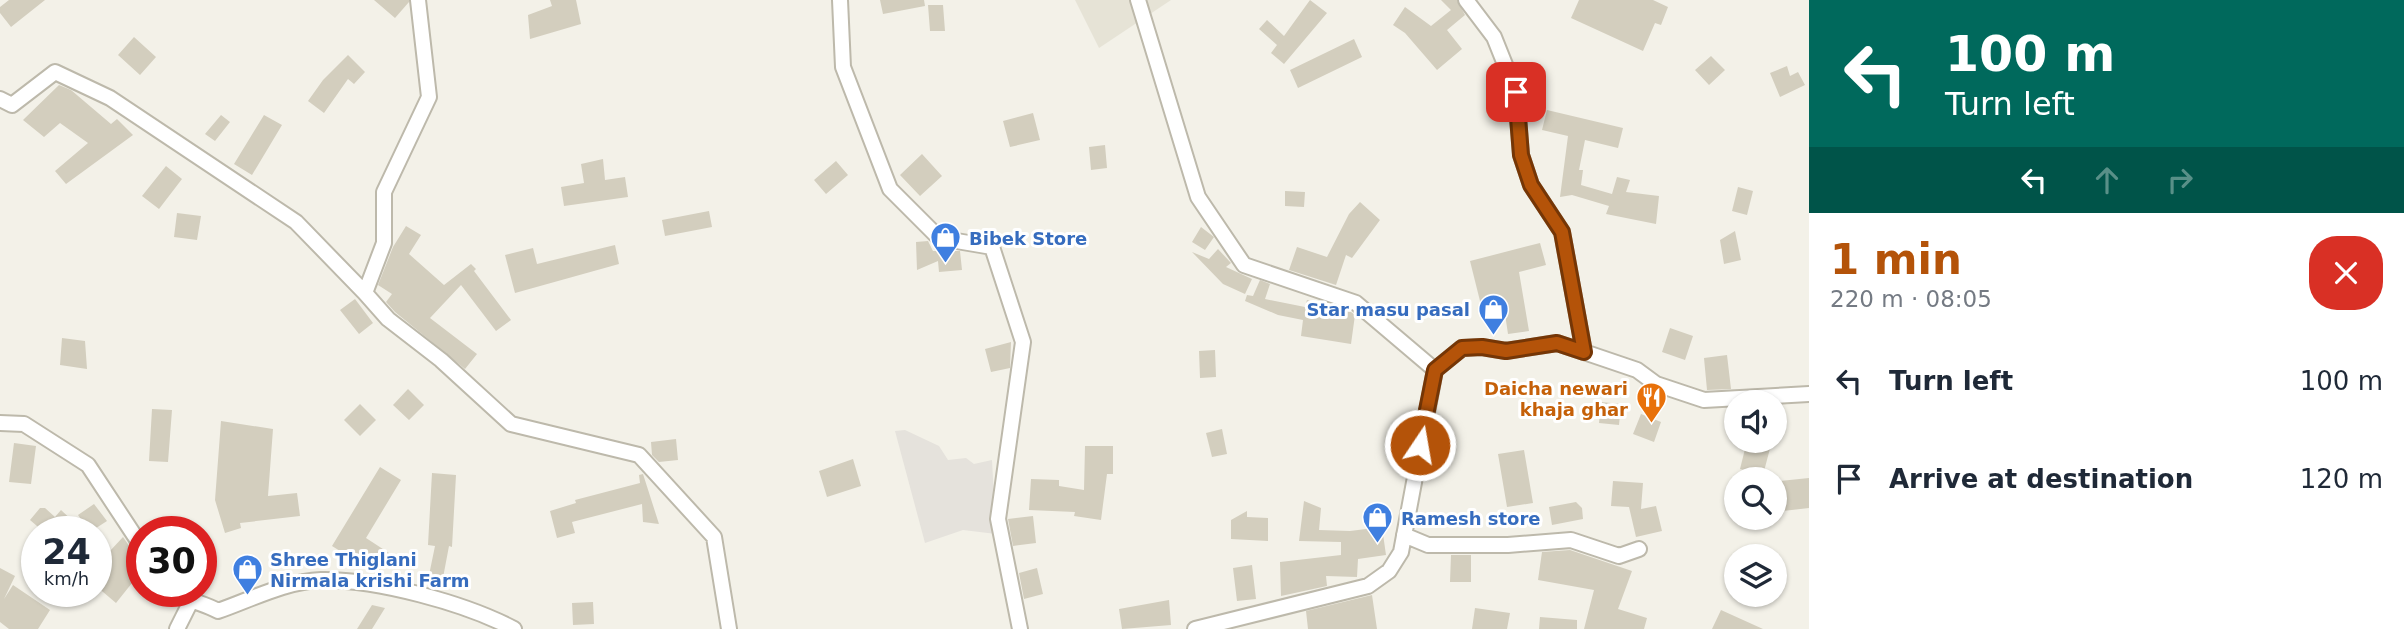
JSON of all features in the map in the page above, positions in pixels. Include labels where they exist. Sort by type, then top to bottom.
[{"type":"street","points":[[365,293],[384,243],[384,192],[429,97],[418,0]]},
{"type":"street","points":[[840,0],[842,66],[890,189],[939,238],[992,247],[1023,342],[998,519],[1020,629]]},
{"type":"street","points":[[1138,0],[1198,197],[1244,265],[1356,303],[1435,370]]},
{"type":"street","points":[[1466,0],[1494,37],[1516,92],[1521,155],[1531,185],[1562,232],[1584,352]]},
{"type":"street","points":[[0,99],[12,105],[55,72],[110,98],[296,222],[388,318],[441,360],[511,424],[639,455],[714,537],[729,629]]},
{"type":"street","points":[[1195,629],[1368,586],[1390,571],[1401,552],[1435,370],[1462,348],[1482,347],[1506,351],[1557,343],[1637,370],[1656,384],[1704,400],[1809,394]]},
{"type":"street","points":[[0,423],[24,424],[88,465],[126,523]]},
{"type":"street","points":[[1404,535],[1428,545],[1508,545],[1571,540],[1619,556],[1639,549]]},
{"type":"street","points":[[211,607],[218,611],[274,591],[320,580],[386,587],[490,616],[514,629]]},
{"type":"street","points":[[177,629],[188,607]]},
{"type":"shaded area","points":[[1075,0],[1171,0],[1099,48]]},
{"type":"shaded area","points":[[905,430],[939,446],[948,460],[966,458],[974,464],[992,460],[996,534],[963,530],[925,543],[895,431]]},
{"type":"building","points":[[9,0],[45,0],[11,27],[0,13],[0,7]]},
{"type":"building","points":[[374,0],[409,0],[409,2],[395,18]]},
{"type":"building","points":[[550,0],[576,0],[581,24],[530,39],[528,15],[552,6]]},
{"type":"building","points":[[880,0],[924,0],[925,6],[883,14]]},
{"type":"building","points":[[1310,0],[1327,13],[1284,64],[1271,53],[1277,45],[1259,29],[1267,20],[1284,36]]},
{"type":"building","points":[[1441,0],[1457,0],[1465,15],[1447,30],[1462,49],[1437,70],[1405,33],[1393,25],[1405,7],[1431,26],[1451,10]]},
{"type":"building","points":[[1579,0],[1653,0],[1668,7],[1661,25],[1655,23],[1643,51],[1571,18]]},
{"type":"building","points":[[928,5],[943,5],[945,31],[930,31]]},
{"type":"building","points":[[134,37],[156,57],[140,75],[118,55]]},
{"type":"building","points":[[1354,39],[1362,57],[1298,88],[1290,70]]},
{"type":"building","points":[[348,55],[365,72],[354,84],[348,79],[324,113],[308,101],[323,80]]},
{"type":"building","points":[[1711,56],[1725,70],[1709,85],[1695,70]]},
{"type":"building","points":[[1787,66],[1790,76],[1798,72],[1805,85],[1780,97],[1770,73]]},
{"type":"building","points":[[59,85],[71,90],[111,124],[117,119],[133,135],[66,184],[55,171],[88,143],[60,123],[44,137],[23,120]]},
{"type":"building","points":[[1547,110],[1623,128],[1618,148],[1585,140],[1579,170],[1583,170],[1581,185],[1612,194],[1617,177],[1630,180],[1626,192],[1659,196],[1656,224],[1606,214],[1609,206],[1572,195],[1560,197],[1568,136],[1542,130]]},
{"type":"building","points":[[1033,113],[1040,140],[1010,147],[1003,121]]},
{"type":"building","points":[[221,115],[230,122],[215,141],[205,134]]},
{"type":"building","points":[[264,115],[282,125],[252,175],[234,164]]},
{"type":"building","points":[[1105,145],[1107,168],[1091,170],[1089,147]]},
{"type":"building","points":[[922,154],[942,176],[920,196],[900,175]]},
{"type":"building","points":[[603,159],[605,180],[625,177],[628,197],[564,206],[561,187],[584,183],[581,164]]},
{"type":"building","points":[[836,161],[848,175],[826,194],[814,180]]},
{"type":"building","points":[[166,166],[182,179],[159,209],[142,196]]},
{"type":"building","points":[[1738,187],[1753,191],[1747,215],[1732,211]]},
{"type":"building","points":[[1285,191],[1305,192],[1304,207],[1285,206]]},
{"type":"building","points":[[1360,202],[1380,220],[1352,258],[1346,255],[1336,285],[1289,270],[1297,247],[1327,257],[1349,214]]},
{"type":"building","points":[[709,211],[712,227],[665,236],[662,220]]},
{"type":"building","points":[[177,213],[201,216],[197,240],[174,237]]},
{"type":"building","points":[[406,226],[421,235],[409,254],[444,285],[471,264],[511,320],[496,331],[461,285],[430,318],[477,354],[465,369],[395,312],[386,302],[392,294],[378,285],[393,247]]},
{"type":"building","points":[[1201,227],[1214,237],[1205,250],[1192,242]]},
{"type":"building","points":[[1735,231],[1741,260],[1724,264],[1720,240]]},
{"type":"building","points":[[928,241],[933,251],[960,251],[962,270],[939,272],[938,261],[917,270],[916,242]]},
{"type":"building","points":[[1540,243],[1546,265],[1519,272],[1529,331],[1508,334],[1505,314],[1484,317],[1470,261]]},
{"type":"building","points":[[615,245],[619,264],[515,293],[505,255],[533,248],[537,264]]},
{"type":"building","points":[[1218,249],[1231,263],[1226,267],[1252,279],[1245,294],[1223,284],[1192,252],[1209,259]]},
{"type":"building","points":[[1260,280],[1270,284],[1265,299],[1305,307],[1307,300],[1351,312],[1355,315],[1351,344],[1301,336],[1303,320],[1278,315],[1245,301],[1247,295],[1253,296]]},
{"type":"building","points":[[355,299],[373,323],[359,334],[340,310]]},
{"type":"building","points":[[1670,328],[1693,336],[1685,360],[1662,352]]},
{"type":"building","points":[[62,338],[85,341],[87,369],[60,365]]},
{"type":"building","points":[[1011,342],[1010,368],[991,372],[985,349]]},
{"type":"building","points":[[1215,350],[1216,377],[1200,378],[1199,351]]},
{"type":"building","points":[[1727,355],[1731,389],[1707,390],[1704,358]]},
{"type":"building","points":[[408,389],[424,405],[409,420],[393,405]]},
{"type":"building","points":[[1601,402],[1621,404],[1619,425],[1599,423]]},
{"type":"building","points":[[360,404],[376,420],[360,436],[344,420]]},
{"type":"building","points":[[152,409],[172,410],[168,462],[149,461]]},
{"type":"building","points":[[1641,414],[1661,422],[1654,442],[1633,434]]},
{"type":"building","points":[[221,421],[273,429],[268,496],[297,493],[300,516],[240,523],[241,528],[225,533],[215,500]]},
{"type":"building","points":[[1222,429],[1227,454],[1212,457],[1206,433]]},
{"type":"building","points":[[676,439],[678,460],[659,462],[652,455],[651,442]]},
{"type":"building","points":[[14,443],[36,446],[31,484],[9,482]]},
{"type":"building","points":[[1085,446],[1113,446],[1113,474],[1107,474],[1101,520],[1074,516],[1075,512],[1029,510],[1031,479],[1059,480],[1059,486],[1084,490]]},
{"type":"building","points":[[1524,450],[1533,503],[1507,507],[1498,454]]},
{"type":"building","points":[[1744,453],[1769,453],[1765,467],[1740,467]]},
{"type":"building","points":[[853,459],[861,486],[827,497],[819,471]]},
{"type":"building","points":[[380,467],[401,480],[366,538],[389,553],[377,574],[332,546]]},
{"type":"building","points":[[432,473],[456,475],[452,547],[449,546],[442,583],[428,580],[435,546],[428,545]]},
{"type":"building","points":[[643,474],[659,524],[643,522],[642,504],[572,522],[575,533],[557,538],[550,511],[576,503],[575,500],[640,483],[639,475]]},
{"type":"building","points":[[1809,478],[1809,508],[1787,511],[1787,480]]},
{"type":"building","points":[[1613,481],[1643,483],[1641,509],[1656,506],[1662,531],[1636,537],[1629,507],[1611,506]]},
{"type":"building","points":[[1304,501],[1321,508],[1319,530],[1350,531],[1382,527],[1386,555],[1358,559],[1357,577],[1326,576],[1327,586],[1281,596],[1280,562],[1341,555],[1341,542],[1299,541]]},
{"type":"building","points":[[1576,502],[1582,508],[1583,519],[1552,525],[1549,507]]},
{"type":"building","points":[[94,504],[103,516],[79,516]]},
{"type":"building","points":[[40,508],[45,508],[54,516],[33,516]]},
{"type":"building","points":[[61,510],[67,516],[56,516]]},
{"type":"building","points":[[1247,511],[1247,517],[1268,518],[1268,541],[1231,539],[1231,520]]},
{"type":"building","points":[[1033,516],[1036,543],[1013,546],[1008,519]]},
{"type":"building","points":[[123,537],[126,541],[126,590],[116,603],[112,600],[112,549]]},
{"type":"building","points":[[1570,550],[1632,571],[1618,609],[1647,618],[1644,629],[1584,629],[1594,590],[1538,580],[1542,552]]},
{"type":"building","points":[[1451,555],[1471,555],[1471,582],[1450,582]]},
{"type":"building","points":[[1252,565],[1256,599],[1237,601],[1233,568]]},
{"type":"building","points":[[0,568],[15,576],[4,599],[13,585],[21,590],[21,607],[46,607],[50,610],[38,629],[9,629],[0,622]]},
{"type":"building","points":[[1037,568],[1043,594],[1024,599],[1019,573]]},
{"type":"building","points":[[1372,595],[1377,629],[1308,629],[1306,611]]},
{"type":"building","points":[[1169,600],[1171,625],[1122,629],[1119,609]]},
{"type":"building","points":[[593,602],[594,624],[573,625],[572,603]]},
{"type":"building","points":[[372,605],[385,608],[372,629],[357,629]]},
{"type":"building","points":[[1475,608],[1510,613],[1507,629],[1472,629]]},
{"type":"building","points":[[1721,610],[1763,629],[1712,629]]},
{"type":"building","points":[[1540,617],[1577,620],[1577,629],[1539,629]]},
{"type":"place","name":"Bibek Store","points":[[946,265]]},
{"type":"place","name":"Star masu pasal","points":[[1493,336]]},
{"type":"place","name":"Daicha newari khaja ghar","points":[[1651,425]]},
{"type":"place","name":"Ramesh store","points":[[1378,545]]},
{"type":"place","name":"Shree Thiglani Nirmala krishi Farm","points":[[247,596]]},
{"type":"route","points":[[1420,445],[1435,370],[1462,348],[1482,347],[1506,351],[1557,343],[1584,352],[1562,232],[1531,185],[1521,155],[1516,92]]}]
